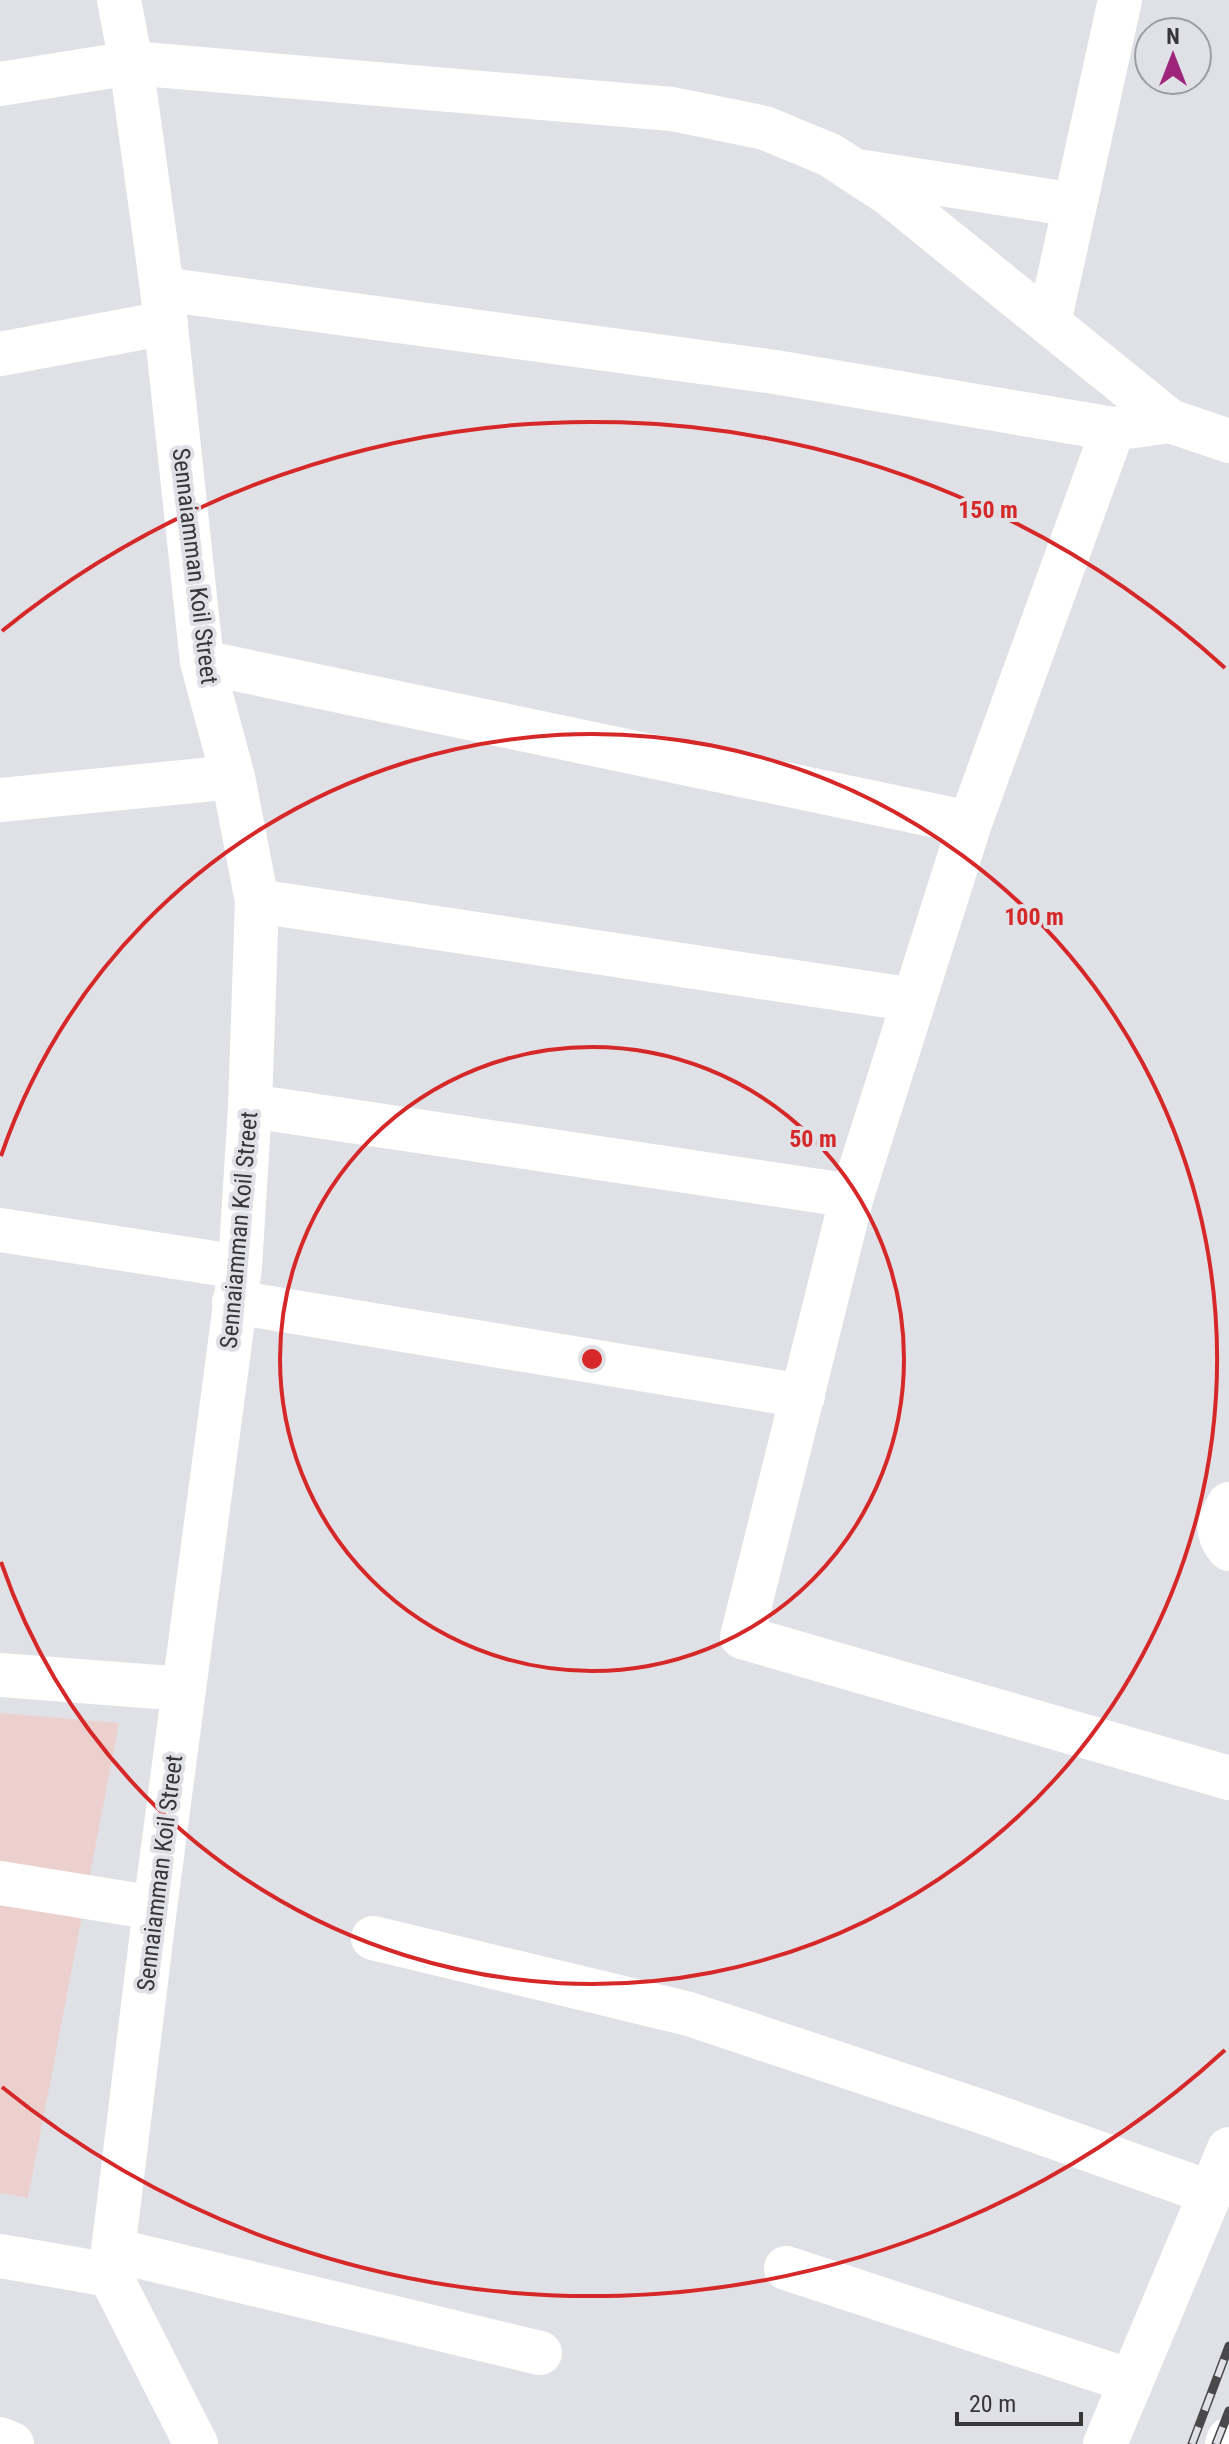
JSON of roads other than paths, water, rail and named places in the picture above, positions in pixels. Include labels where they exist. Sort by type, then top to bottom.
[{"type":"street","name":"Sennaiamman Koil Street","points":[[111,2263],[237,1284],[250,1106],[257,901],[233,777],[202,662],[164,306],[131,63],[119,0]]},
{"type":"street","points":[[1049,323],[1120,0]]},
{"type":"street","points":[[0,84],[131,63],[672,109],[765,128],[830,155],[888,193],[1170,421],[1229,441]]},
{"type":"street","points":[[856,171],[1075,205]]},
{"type":"street","points":[[0,354],[164,306],[775,372],[1113,429],[1170,421]]},
{"type":"street","points":[[1113,429],[970,823],[852,1196],[742,1637],[1229,1778]]},
{"type":"street","points":[[202,662],[970,823]]},
{"type":"street","points":[[0,800],[233,777]]},
{"type":"street","points":[[257,901],[914,1000]]},
{"type":"street","points":[[250,1106],[852,1196]]},
{"type":"street","points":[[0,1230],[237,1284],[803,1396]]},
{"type":"street","points":[[1229,1504],[1220,1521],[1220,1536],[1229,1549]]},
{"type":"street","points":[[0,1675],[184,1689]]},
{"type":"street","points":[[0,1883],[155,1908]]},
{"type":"street","points":[[373,1938],[689,2014],[966,2106],[1211,2193]]},
{"type":"street","points":[[1105,2444],[1229,2149]]},
{"type":"street","points":[[0,2256],[111,2263],[540,2353]]},
{"type":"street","points":[[111,2263],[196,2444]]},
{"type":"street","points":[[786,2268],[1131,2381]]},
{"type":"street","points":[[0,2439],[12,2444]]},
{"type":"railway","points":[[1192,2444],[1229,2346]]},
{"type":"railway","points":[[1216,2444],[1229,2411]]}]
